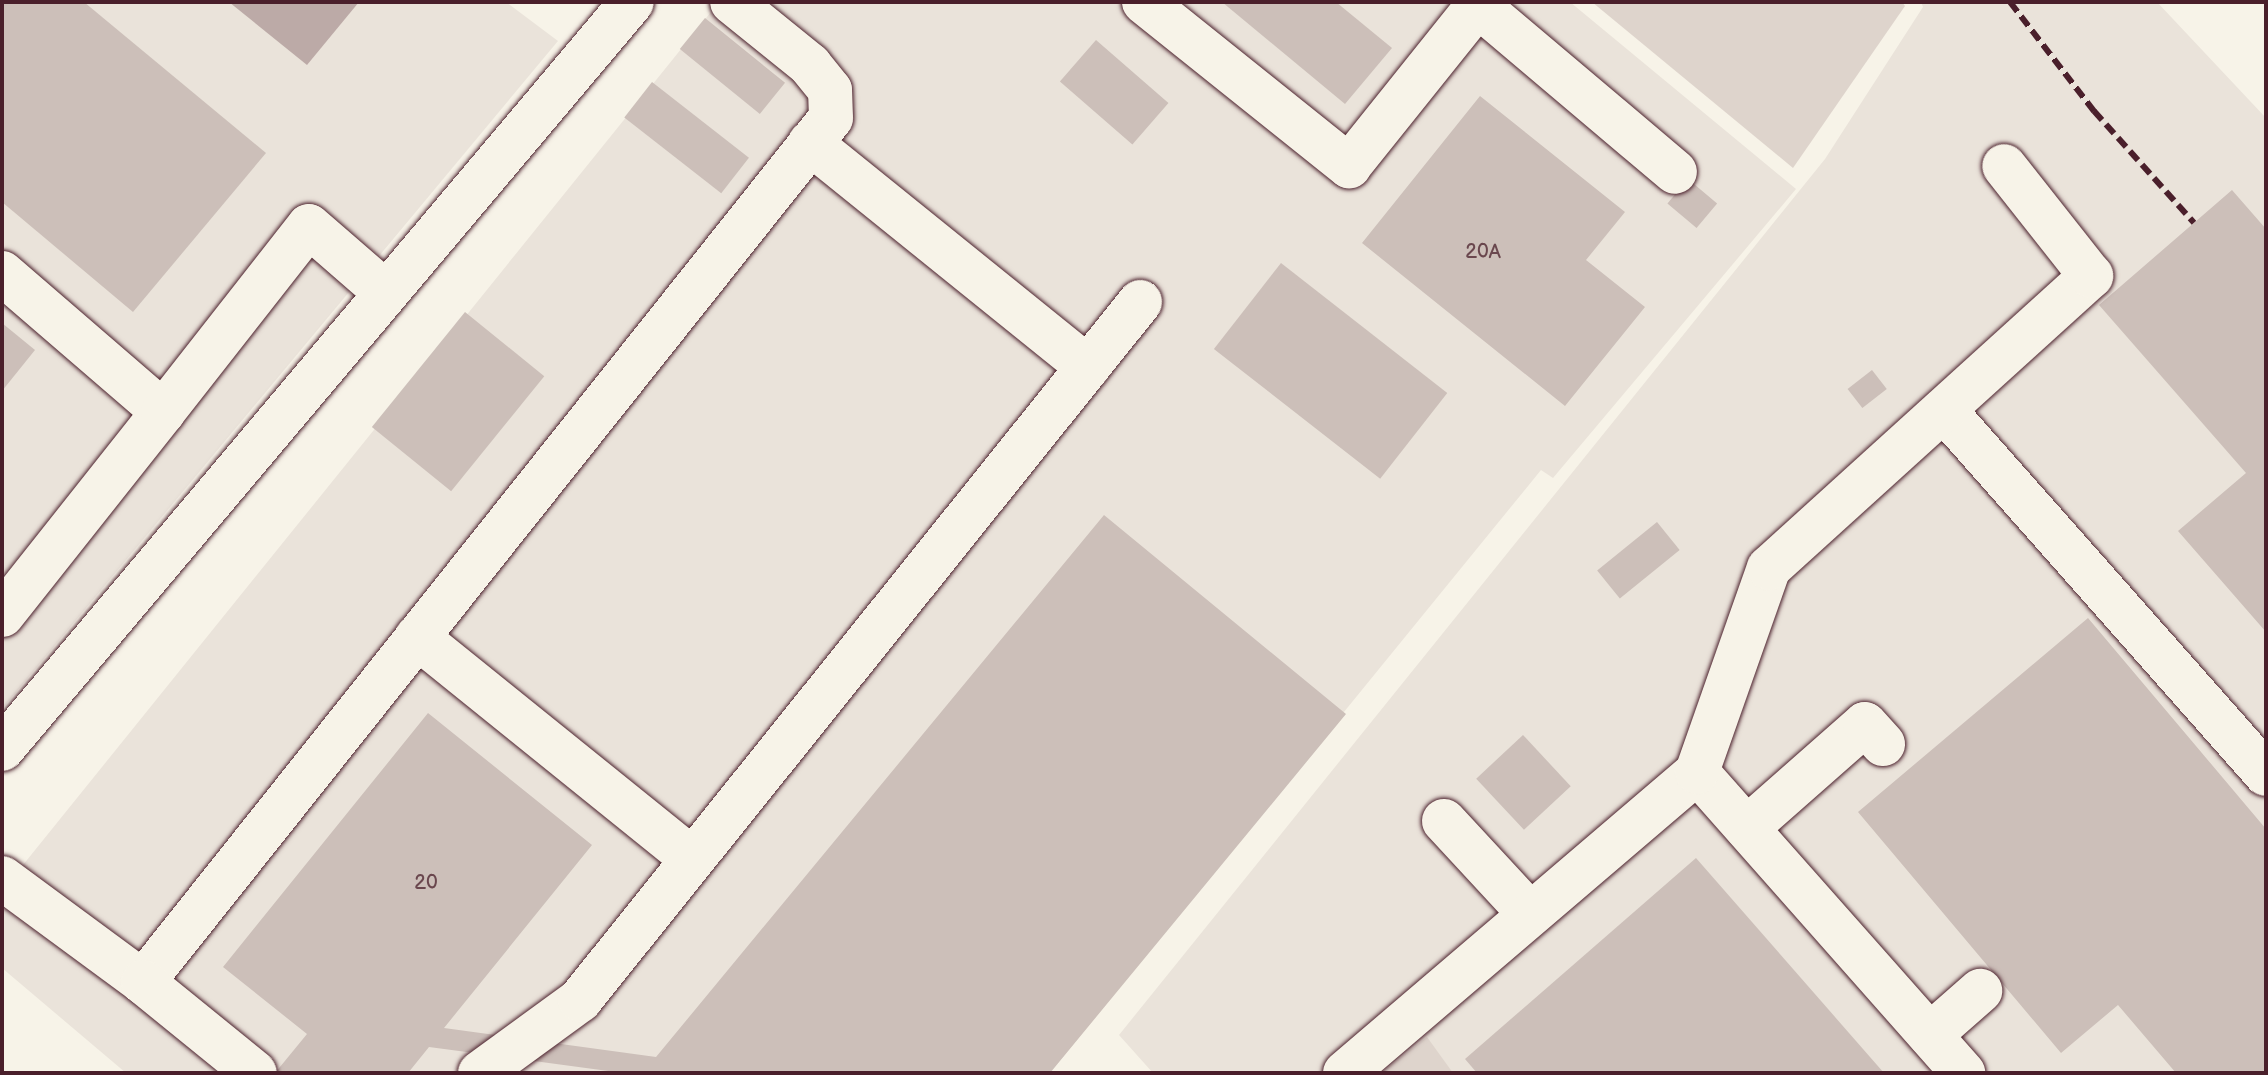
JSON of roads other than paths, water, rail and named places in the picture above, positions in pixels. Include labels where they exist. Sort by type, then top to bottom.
[{"type":"lane","points":[[2,749],[632,2]]},
{"type":"lane","points":[[143,982],[831,118],[830,90],[810,65],[732,2]]},
{"type":"lane","points":[[1144,2],[1349,166],[1476,4],[1675,172]]},
{"type":"lane","points":[[810,143],[1088,367]]},
{"type":"lane","points":[[1345,1073],[1697,772],[1769,568],[2091,276],[2004,166]]},
{"type":"lane","points":[[2,615],[309,226],[386,293]]},
{"type":"lane","points":[[2,273],[163,412]]},
{"type":"lane","points":[[480,1073],[580,1000],[1140,302]]},
{"type":"lane","points":[[1944,410],[2266,774]]},
{"type":"lane","points":[[417,637],[692,859]]},
{"type":"lane","points":[[1747,828],[1865,724],[1883,744]]},
{"type":"lane","points":[[1697,772],[1963,1073]]},
{"type":"lane","points":[[1444,821],[1530,914]]},
{"type":"lane","points":[[2,878],[143,982],[255,1073]]},
{"type":"lane","points":[[1930,1035],[1980,991]]},
{"type":"railway","points":[[2010,2],[2094,111],[2194,223]]}]
